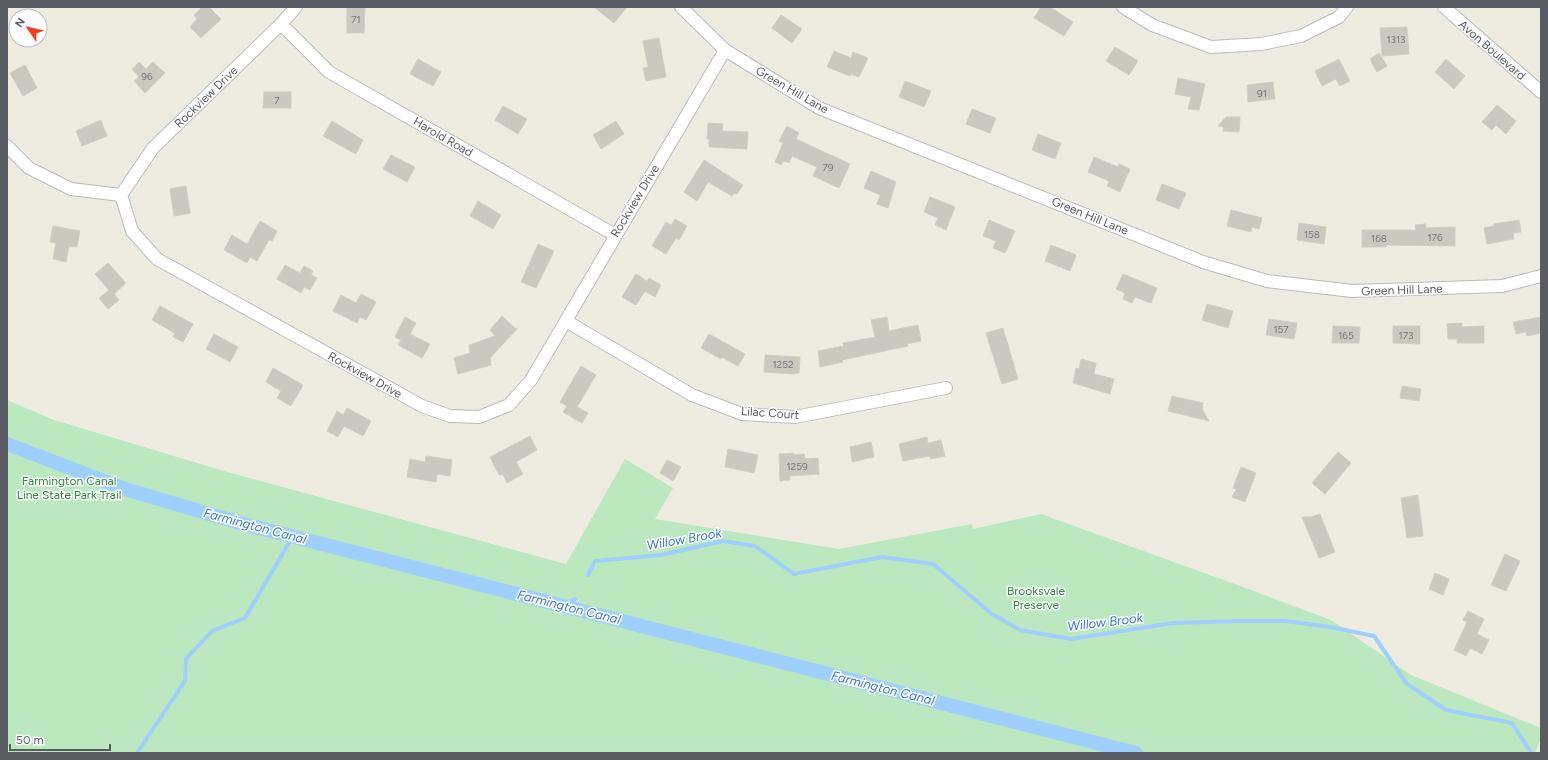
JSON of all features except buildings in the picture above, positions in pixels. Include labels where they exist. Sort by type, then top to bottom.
[{"type":"street","name":"Rockview Drive","points":[[296,7],[282,24],[154,148],[121,195],[132,231],[157,259],[422,406],[450,416],[479,417],[509,405],[531,380],[725,50]]},
{"type":"street","name":"Green Hill Lane","points":[[681,7],[725,50],[819,108],[1203,262],[1268,281],[1352,291],[1502,286],[1541,276]]},
{"type":"street","points":[[1123,7],[1152,25],[1211,48],[1261,44],[1301,36],[1339,17],[1347,7]]},
{"type":"street","name":"Avon Boulevard","points":[[1444,7],[1541,92]]},
{"type":"street","name":"Harold Road","points":[[282,24],[329,72],[615,235]]},
{"type":"street","points":[[7,146],[29,168],[71,189],[121,195]]},
{"type":"street","name":"Lilac Court","points":[[566,321],[692,395],[742,414],[795,417],[946,388]]},
{"type":"green space","points":[[7,400],[54,420],[227,472],[566,564],[625,459],[673,488],[655,519],[839,549],[972,524],[973,529],[1041,514],[1331,620],[1411,675],[1541,728],[1541,738],[1535,753],[7,753]]},
{"type":"waterway","name":"Farmington Canal","points":[[7,444],[125,489],[240,523],[1136,753]]},
{"type":"waterway","points":[[137,753],[185,681],[186,659],[212,631],[245,618],[293,536]]},
{"type":"waterway","name":"Willow Brook","points":[[588,575],[595,561],[661,555],[723,541],[755,546],[794,574],[882,557],[933,564],[992,614],[1020,630],[1071,639],[1173,623],[1285,621],[1330,627],[1374,636],[1406,683],[1446,710],[1512,723],[1530,751]]},
{"type":"waterway","points":[[560,605],[575,599]]},
{"type":"park label","name":"Farmington Canal Line State Park Trail","points":[[69,488]]},
{"type":"park label","name":"Brooksvale Preserve","points":[[1036,598]]}]
